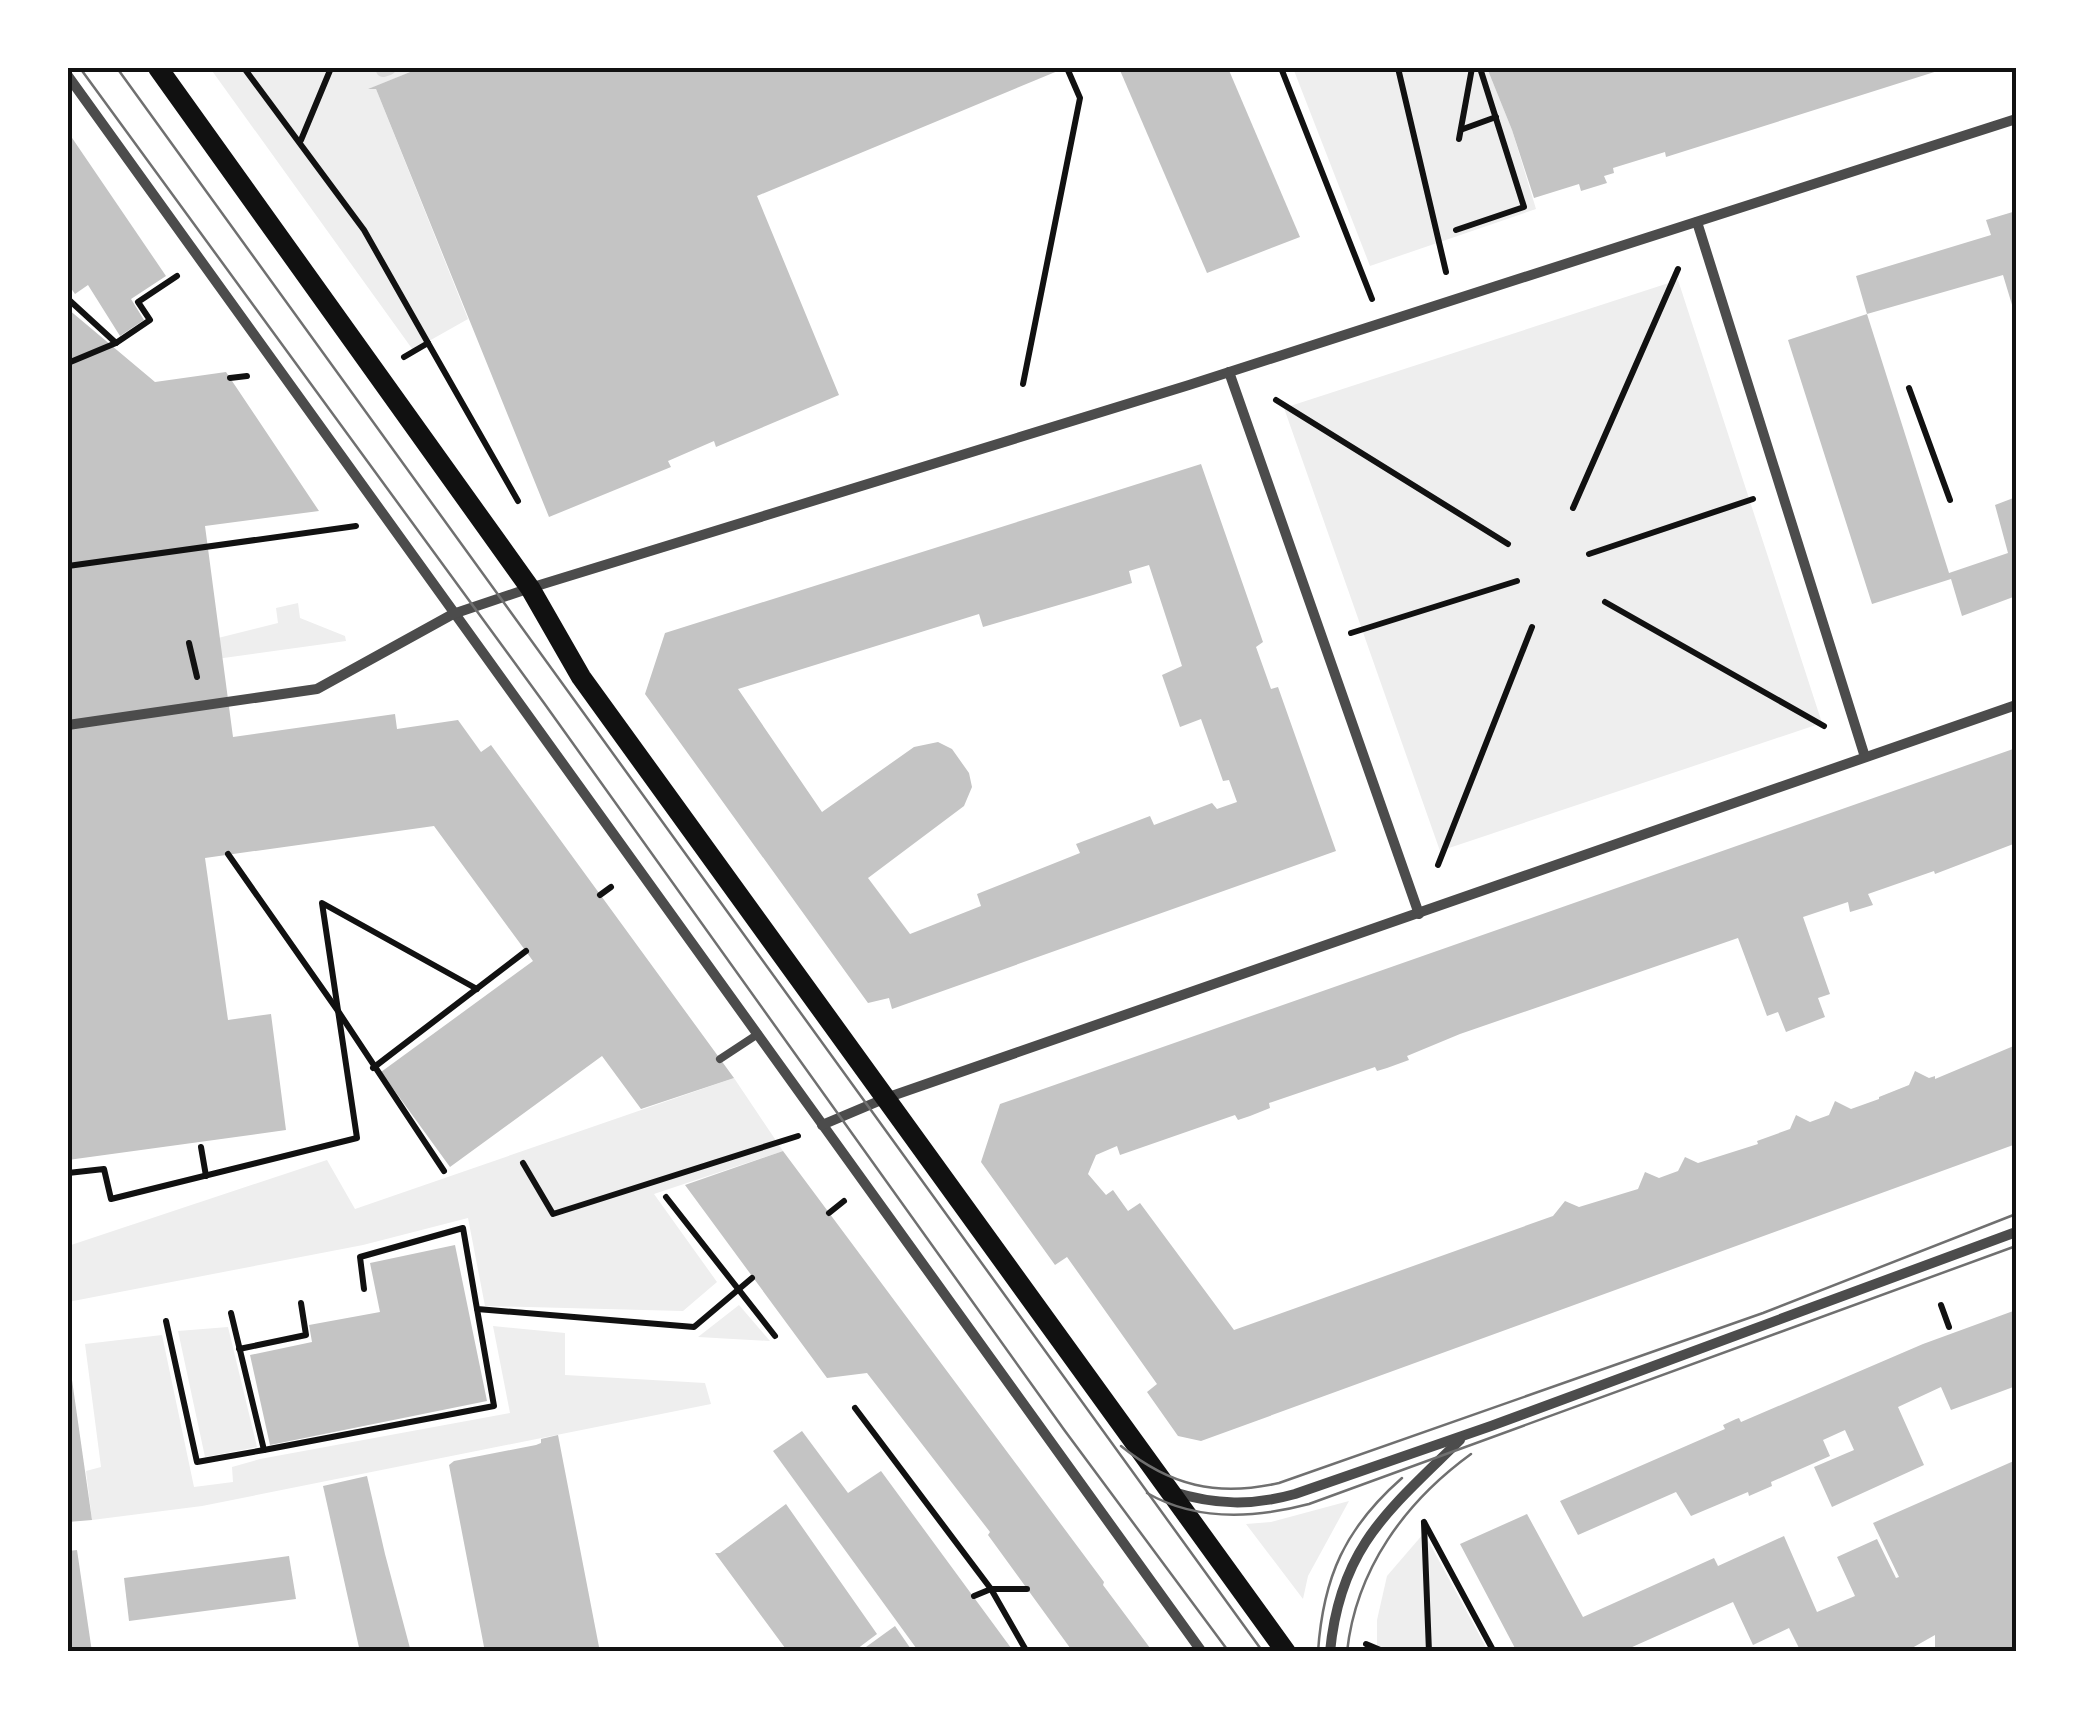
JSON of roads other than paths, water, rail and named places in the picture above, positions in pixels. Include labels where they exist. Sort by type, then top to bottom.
[{"type":"main road","points":[[158,68],[530,588],[581,677],[1286,1652]]},
{"type":"street","points":[[68,76],[1202,1652]]},
{"type":"street","points":[[68,726],[318,690],[453,614],[530,588],[1228,372],[2016,119]]},
{"type":"street","points":[[1697,222],[1865,757]]},
{"type":"street","points":[[1228,372],[1418,914]]},
{"type":"street","points":[[822,1125],[886,1098],[2016,705]]},
{"type":"street","points":[[1167,1490],[1225,1504],[1274,1500],[1464,1436],[2016,1232]]},
{"type":"street","points":[[1330,1652],[1342,1594],[1367,1536],[1464,1436]]},
{"type":"lane","points":[[720,1058],[758,1034]]},
{"type":"waterway","points":[[383,70],[389,68]]},
{"type":"tram line","points":[[80,68],[1229,1652]]},
{"type":"tram line","points":[[117,68],[1263,1652]]},
{"type":"tram line","points":[[1121,1446],[1158,1471],[1195,1485],[1235,1489],[1279,1483],[1763,1313],[2016,1214]]},
{"type":"tram line","points":[[1147,1493],[1186,1509],[1227,1515],[1309,1504],[2016,1246]]},
{"type":"tram line","points":[[1347,1652],[1361,1593],[1388,1540],[1425,1494],[1471,1454]]},
{"type":"tram line","points":[[1318,1652],[1325,1600],[1340,1556],[1366,1516],[1402,1478]]}]
